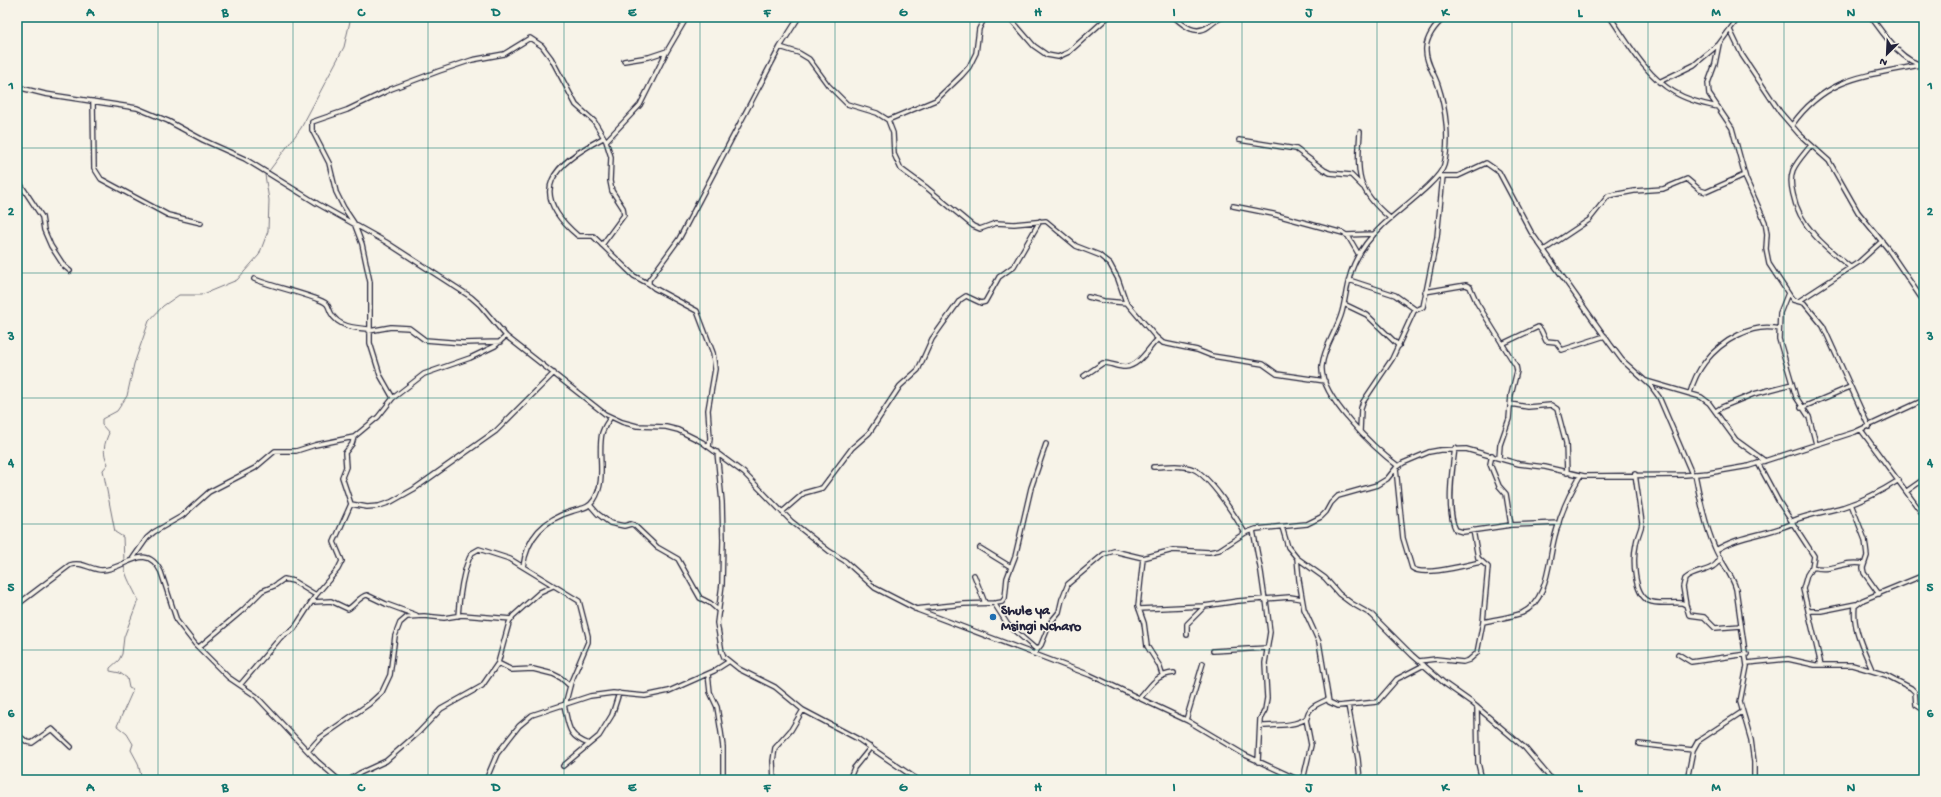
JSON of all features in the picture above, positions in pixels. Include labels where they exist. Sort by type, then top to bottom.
[{"type":"street","points":[[688,17],[667,51],[640,105],[605,140],[575,155],[554,174],[550,185],[549,197],[550,204],[572,231],[578,236],[592,236],[634,276],[694,308],[706,333],[715,365],[713,388],[708,410],[710,438],[709,447]]},
{"type":"street","points":[[649,284],[651,276],[681,235],[780,47],[799,17]]},
{"type":"street","points":[[888,120],[936,100],[961,76],[969,67],[976,53],[979,29],[984,19],[990,17]]},
{"type":"street","points":[[1009,17],[1034,46],[1048,55],[1058,57],[1069,52],[1108,17]]},
{"type":"street","points":[[1174,17],[1187,28],[1197,30],[1207,27],[1218,18],[1226,17]]},
{"type":"street","points":[[1349,280],[1395,295],[1415,309],[1420,309],[1423,307],[1438,237],[1441,176],[1446,154],[1445,115],[1441,95],[1427,60],[1426,48],[1433,31],[1444,17]]},
{"type":"street","points":[[1610,17],[1641,62],[1659,82],[1675,93],[1688,99],[1719,108]]},
{"type":"street","points":[[1659,82],[1694,65],[1719,44],[1740,17]]},
{"type":"street","points":[[1871,17],[1890,44],[1922,65]]},
{"type":"street","points":[[1730,30],[1752,72],[1780,112],[1799,134],[1829,161],[1858,212],[1882,241],[1924,302]]},
{"type":"street","points":[[393,398],[380,375],[370,343],[370,282],[367,263],[354,223],[336,192],[329,163],[312,130],[312,122],[348,110],[390,89],[439,71],[472,60],[504,54],[511,51],[526,39],[533,39],[542,46],[551,58],[576,105],[594,121],[605,140],[611,157],[610,182],[612,191],[623,208],[624,215],[602,245]]},
{"type":"street","points":[[1719,44],[1715,64],[1708,83],[1709,94],[1732,128],[1744,176],[1765,222],[1767,234],[1766,249],[1769,264],[1793,300],[1804,303],[1823,326],[1850,387],[1870,427]]},
{"type":"street","points":[[780,47],[799,53],[808,59],[828,85],[847,104],[876,113],[888,120],[893,133],[894,154],[901,169],[927,188],[972,226],[980,229],[996,223],[1014,224],[1046,221],[1076,246],[1099,255],[1110,264],[1114,270],[1127,303],[1158,339],[1169,345],[1197,350],[1212,356],[1263,364],[1277,374],[1325,381]]},
{"type":"street","points":[[624,61],[649,57],[667,51]]},
{"type":"street","points":[[1792,125],[1802,110],[1822,93],[1834,86],[1868,75],[1922,65]]},
{"type":"street","points":[[17,87],[45,94],[137,108],[168,121],[203,140],[245,159],[318,204],[354,223],[471,297],[480,305],[506,336],[590,403],[610,417],[637,426],[666,427],[678,430],[717,452],[744,473],[782,512],[808,534],[848,563],[875,588],[915,609],[1088,674],[1186,720],[1258,762],[1299,780]]},
{"type":"street","points":[[93,101],[94,168],[101,179],[168,215],[201,223]]},
{"type":"street","points":[[1360,132],[1358,162],[1363,187]]},
{"type":"street","points":[[1239,140],[1296,149],[1330,173],[1351,176],[1363,187],[1371,200],[1390,218]]},
{"type":"street","points":[[1811,145],[1792,172],[1791,188],[1795,204],[1808,229],[1850,267]]},
{"type":"street","points":[[1481,562],[1426,572],[1412,568],[1403,538],[1397,467],[1383,455],[1338,406],[1325,381],[1322,371],[1324,354],[1338,324],[1349,280],[1359,255],[1374,234],[1390,218],[1441,176],[1458,176],[1486,163],[1494,168],[1510,190],[1531,232],[1622,360],[1645,381],[1659,397],[1665,408],[1693,474],[1710,537],[1720,558],[1734,580],[1747,663],[1746,678],[1740,702],[1751,740],[1754,762],[1754,780]]},
{"type":"street","points":[[1544,250],[1589,220],[1602,202],[1614,194],[1663,189],[1687,179],[1700,190],[1706,192],[1744,176]]},
{"type":"street","points":[[17,179],[42,217],[44,230],[51,246],[70,271]]},
{"type":"street","points":[[1233,206],[1273,214],[1346,235],[1374,234]]},
{"type":"street","points":[[782,512],[804,493],[822,488],[852,448],[869,433],[900,386],[918,370],[932,339],[960,300],[966,296],[981,303],[985,302],[999,277],[1014,266],[1040,221]]},
{"type":"street","points":[[1346,235],[1359,255]]},
{"type":"street","points":[[1799,301],[1871,253],[1882,241]]},
{"type":"street","points":[[254,279],[269,285],[308,295],[324,302],[340,323],[354,328],[369,330],[409,328],[415,331],[418,337],[425,340],[463,343],[500,342]]},
{"type":"street","points":[[1426,292],[1466,285],[1470,287],[1477,303],[1517,371],[1510,404],[1509,419],[1500,445],[1499,458]]},
{"type":"street","points":[[1788,293],[1780,314],[1779,329],[1783,354],[1801,408],[1809,417],[1816,444]]},
{"type":"street","points":[[1088,297],[1104,301],[1127,303]]},
{"type":"street","points":[[1344,304],[1367,315],[1398,346]]},
{"type":"street","points":[[1360,431],[1361,408],[1363,402],[1392,359],[1415,309]]},
{"type":"street","points":[[1690,393],[1694,380],[1704,363],[1718,348],[1743,333],[1764,326],[1779,329]]},
{"type":"street","points":[[1502,344],[1538,327],[1546,341],[1556,342],[1562,350],[1605,336]]},
{"type":"street","points":[[133,558],[147,538],[154,532],[182,516],[209,492],[255,468],[275,451],[296,451],[315,444],[354,437],[378,417],[393,398],[424,374],[470,358],[495,346],[506,336]]},
{"type":"street","points":[[1084,376],[1103,363],[1126,367],[1137,363],[1158,339]]},
{"type":"street","points":[[351,504],[367,508],[379,506],[391,502],[414,489],[496,430],[554,373]]},
{"type":"street","points":[[1645,381],[1701,397],[1716,411],[1736,440],[1766,461]]},
{"type":"street","points":[[1716,411],[1722,407],[1754,394],[1792,384]]},
{"type":"street","points":[[1801,408],[1850,387]]},
{"type":"street","points":[[1034,654],[1050,623],[1059,612],[1068,584],[1085,568],[1104,554],[1114,551],[1143,558],[1174,550],[1200,552],[1220,550],[1245,533],[1253,530],[1307,524],[1321,518],[1331,503],[1338,496],[1377,485],[1386,479],[1397,467],[1429,452],[1455,448],[1466,449],[1492,455],[1519,464],[1539,466],[1580,476],[1693,474],[1766,461],[1870,427],[1924,400]]},
{"type":"street","points":[[1510,404],[1528,407],[1551,405],[1557,409],[1566,443],[1567,472]]},
{"type":"street","points":[[523,567],[526,549],[532,537],[541,526],[552,519],[574,510],[583,509],[590,505],[598,491],[601,475],[602,432],[610,417]]},
{"type":"street","points":[[1861,430],[1924,516]]},
{"type":"street","points":[[240,685],[281,637],[294,629],[313,602],[316,595],[338,569],[342,561],[334,542],[351,504],[342,477],[346,467],[345,453],[352,444],[354,437]]},
{"type":"street","points":[[915,609],[926,606],[1002,602],[1005,598],[1007,578],[1031,488],[1046,444]]},
{"type":"street","points":[[1455,448],[1451,479],[1453,525],[1459,532],[1511,525],[1559,523]]},
{"type":"street","points":[[717,452],[723,526],[722,584],[717,623],[722,652],[728,662],[775,687],[803,710],[871,747],[918,780]]},
{"type":"street","points":[[1492,455],[1490,464],[1499,486],[1506,494],[1511,525]]},
{"type":"street","points":[[1758,463],[1779,502],[1814,556],[1812,567],[1805,578],[1803,589],[1821,665]]},
{"type":"street","points":[[1153,467],[1185,467],[1197,471],[1218,493],[1245,533]]},
{"type":"street","points":[[1635,474],[1642,523],[1635,549],[1635,577],[1638,586],[1642,595],[1650,602],[1682,603],[1686,605]]},
{"type":"street","points":[[1483,622],[1522,613],[1538,599],[1559,523],[1573,487],[1580,476]]},
{"type":"street","points":[[1907,491],[1924,478]]},
{"type":"street","points":[[1716,550],[1730,542],[1771,532],[1816,512],[1851,504],[1876,493],[1899,480]]},
{"type":"street","points":[[1851,504],[1865,540],[1867,556],[1864,564],[1864,573],[1879,594]]},
{"type":"street","points":[[590,505],[605,521],[617,525],[634,525],[657,547],[675,556],[682,563],[700,598],[710,603],[719,611]]},
{"type":"street","points":[[1282,527],[1288,547],[1297,558],[1325,578],[1339,594],[1372,616],[1419,661],[1477,707],[1525,748],[1552,780]]},
{"type":"street","points":[[1253,530],[1262,572],[1270,632],[1265,669],[1267,698],[1265,710],[1261,715],[1258,762]]},
{"type":"street","points":[[1419,661],[1436,659],[1463,662],[1469,660],[1477,653],[1483,622],[1488,567],[1481,562],[1476,551],[1473,530]]},
{"type":"street","points":[[980,548],[1011,567]]},
{"type":"street","points":[[458,616],[462,583],[470,555],[478,549],[510,559],[579,601],[588,636],[588,642],[570,686],[565,705],[569,730],[577,739],[589,744]]},
{"type":"street","points":[[17,606],[70,565],[76,563],[98,570],[107,570],[133,558],[143,556],[149,558],[158,566],[167,587],[177,620],[199,647],[228,677],[256,696],[308,751],[339,780]]},
{"type":"street","points":[[1143,558],[1140,594],[1137,604],[1144,623],[1147,646],[1159,665],[1162,674]]},
{"type":"street","points":[[1297,558],[1304,609],[1319,642],[1328,700],[1332,704],[1348,705],[1377,702],[1397,679],[1424,665]]},
{"type":"street","points":[[1720,558],[1715,566],[1693,574],[1685,579],[1683,587],[1689,615],[1693,617],[1700,615],[1715,628],[1741,626]]},
{"type":"street","points":[[1812,567],[1825,569],[1850,563],[1864,564]]},
{"type":"street","points":[[974,575],[985,603]]},
{"type":"street","points":[[1808,611],[1821,611],[1856,604],[1924,575]]},
{"type":"street","points":[[199,647],[243,610],[262,591],[274,586],[284,579],[293,581],[316,595]]},
{"type":"street","points":[[350,780],[360,773],[386,761],[410,741],[440,710],[482,686],[498,662],[509,623],[512,618],[540,592],[553,586]]},
{"type":"street","points":[[313,602],[331,601],[348,609],[355,605],[362,597],[367,595],[386,604],[419,616]]},
{"type":"street","points":[[1139,609],[1205,606],[1238,601],[1290,597],[1302,599]]},
{"type":"street","points":[[994,603],[1008,625],[1037,650]]},
{"type":"street","points":[[1856,604],[1854,608],[1856,625],[1872,670]]},
{"type":"street","points":[[1187,635],[1187,624],[1205,606]]},
{"type":"street","points":[[308,751],[320,738],[369,704],[382,692],[390,675],[395,636],[400,623],[407,617],[419,616],[444,618],[458,616],[512,618]]},
{"type":"street","points":[[1213,651],[1267,648]]},
{"type":"street","points":[[1678,654],[1691,662],[1746,654]]},
{"type":"street","points":[[1747,663],[1788,659],[1821,665],[1852,665],[1872,670],[1911,688],[1915,692],[1916,705],[1924,710]]},
{"type":"street","points":[[498,662],[512,670],[533,669],[553,674],[561,678],[570,686]]},
{"type":"street","points":[[486,780],[496,754],[519,726],[532,715],[590,696],[619,693],[645,696],[658,694],[680,687],[708,674],[728,662]]},
{"type":"street","points":[[1186,720],[1203,663]]},
{"type":"street","points":[[1140,698],[1156,678],[1162,674],[1174,673]]},
{"type":"street","points":[[708,674],[710,692],[717,708],[721,732],[723,780]]},
{"type":"street","points":[[563,766],[599,736],[612,715],[619,693]]},
{"type":"street","points":[[1303,780],[1311,745],[1306,719],[1307,712],[1310,708],[1328,700]]},
{"type":"street","points":[[1348,705],[1358,759],[1360,780]]},
{"type":"street","points":[[1477,707],[1478,763],[1482,780]]},
{"type":"street","points":[[774,780],[773,761],[775,748],[791,730],[803,710]]},
{"type":"street","points":[[1687,780],[1693,750],[1698,741],[1742,712]]},
{"type":"street","points":[[1260,726],[1286,724],[1306,719]]},
{"type":"street","points":[[17,734],[27,742],[32,743],[52,729],[71,747]]},
{"type":"street","points":[[1639,744],[1693,750]]},
{"type":"street","points":[[849,780],[854,768],[871,747]]},
{"type":"waterway","points":[[269,171],[301,128],[344,47],[351,17]]},
{"type":"waterway","points":[[124,561],[123,537],[115,532],[103,470],[108,464],[104,448],[109,433],[102,425],[102,419],[117,411],[127,396],[134,364],[149,321],[163,306],[179,295],[201,295],[237,280],[259,255],[268,231],[269,200],[265,175],[267,174]]},
{"type":"waterway","points":[[124,564],[128,578],[138,600],[124,637],[122,654],[119,660],[110,668],[110,671],[120,673],[127,678],[129,688],[133,690],[117,726],[127,734],[133,744],[131,750],[138,763],[142,780]]},
{"type":"place","name":"Shule ya Msingi Ncharo","points":[[993,617]]}]
